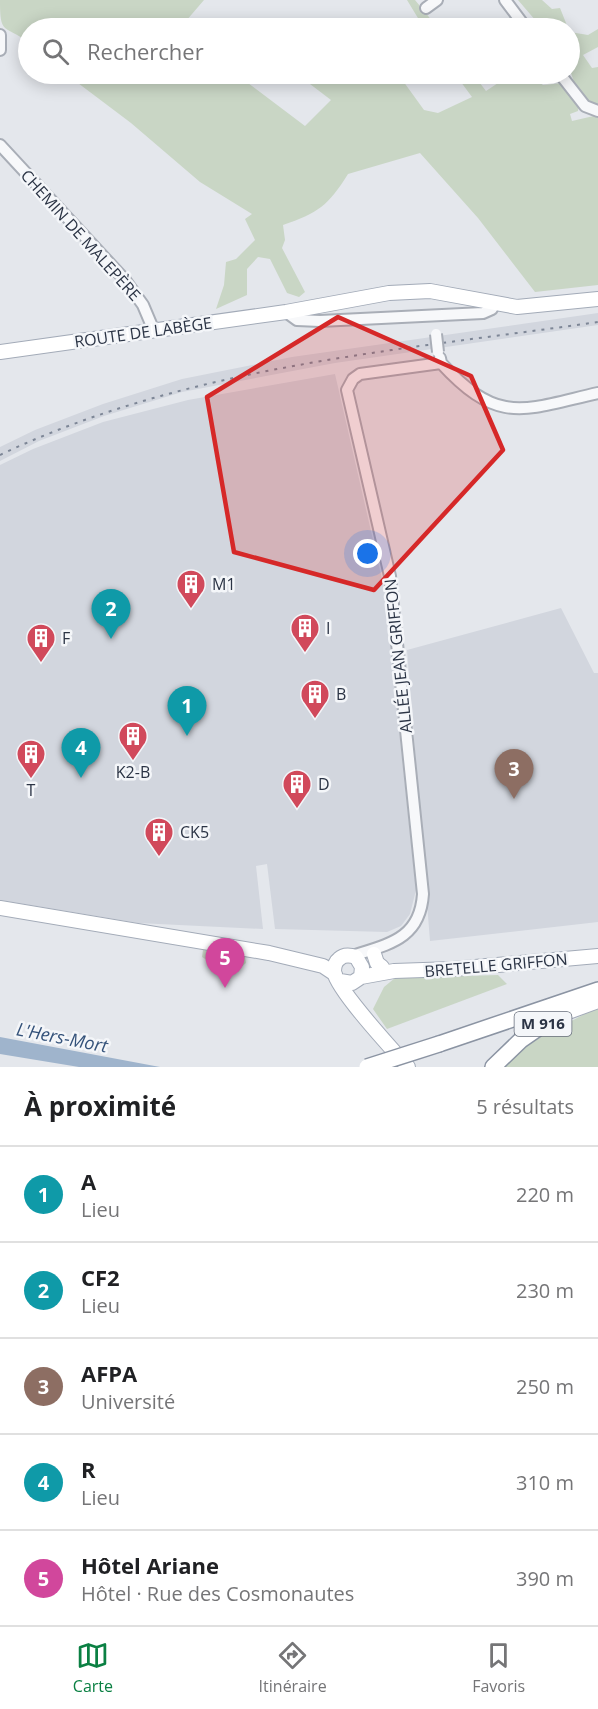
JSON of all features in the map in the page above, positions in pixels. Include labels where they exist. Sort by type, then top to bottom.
[{"type":"highway","name":"M 916","points":[[494,1066],[530,1037],[598,995]]},
{"type":"highway","name":"M 916","points":[[494,1066],[521,1040],[598,995]]},
{"type":"highway","points":[[366,1067],[598,995]]},
{"type":"main road","name":"ROUTE DE LABÈGE","points":[[0,352],[286,312],[335,301],[389,293],[430,291],[494,304],[531,307],[598,299]]},
{"type":"main road","points":[[0,908],[269,953],[310,962],[337,978],[352,983],[362,962]]},
{"type":"main road","points":[[269,953],[280,951],[362,962]]},
{"type":"main road","name":"BRETELLE GRIFFON","points":[[362,962],[388,969],[453,969],[598,956]]},
{"type":"main road","points":[[388,969],[377,963],[336,962],[337,978],[349,997],[408,1067]]},
{"type":"main road","points":[[361,1010],[357,995],[362,962]]},
{"type":"street","points":[[426,8],[437,0]]},
{"type":"street","points":[[505,0],[518,18]]},
{"type":"street","points":[[0,35],[0,50]]},
{"type":"street","points":[[568,84],[585,106],[598,111]]},
{"type":"street","name":"CHEMIN DE MALEPÈRE","points":[[0,145],[125,280],[143,305],[154,331]]},
{"type":"street","points":[[335,301],[347,319]]},
{"type":"street","name":"ROUTE DE LABÈGE","points":[[286,312],[303,321],[435,317],[483,313],[492,309],[494,304]]},
{"type":"street","points":[[435,317],[441,363],[461,385],[482,400],[505,408],[536,407],[598,393]]},
{"type":"street","name":"ALLÉE JEAN GRIFFON","points":[[362,962],[402,937],[414,924],[421,911],[423,894],[390,576],[347,390],[353,379],[360,374],[441,363]]},
{"type":"highlighted area","points":[[338,317],[471,376],[503,450],[374,590],[234,552],[207,397]]},
{"type":"shaded area","points":[[598,313],[598,325],[335,363],[182,392],[104,416],[39,441],[0,461],[0,447],[35,430],[103,404],[182,379],[292,357]]},
{"type":"shaded area","points":[[335,374],[384,588],[416,890],[410,914],[401,926],[387,932],[275,929],[267,864],[256,866],[263,929],[138,923],[0,900],[0,465],[33,449],[103,422],[188,400]]},
{"type":"shaded area","points":[[561,608],[594,673],[598,673],[598,922],[430,941],[407,650]]},
{"type":"green space","points":[[0,0],[204,0],[189,18],[18,18],[18,36],[5,28],[1,19]]},
{"type":"green space","points":[[407,0],[415,0],[430,18],[418,18]]},
{"type":"green space","points":[[518,0],[542,0],[552,9],[560,8],[564,18],[533,18]]},
{"type":"green space","points":[[598,29],[598,47],[583,55],[592,68],[598,67],[598,104],[579,101],[578,111],[570,114],[572,121],[598,115],[598,285],[535,292],[478,218],[420,153],[348,174],[334,194],[321,207],[283,225],[285,240],[282,248],[305,292],[299,297],[287,293],[270,259],[258,257],[247,269],[247,295],[216,309],[224,285],[226,262],[236,259],[255,240],[245,219],[252,214],[200,182],[131,123],[79,84],[249,84],[305,126],[331,100],[310,84],[405,84],[424,110],[438,113],[472,97],[462,84],[481,84],[486,91],[496,84],[580,84],[580,34],[588,35]]},
{"type":"green space","points":[[203,950],[245,957],[246,963],[240,968],[236,968],[237,964],[214,960],[213,964],[202,957]]},
{"type":"green space","points":[[498,975],[507,984],[387,1029],[373,1009],[384,987],[395,978]]},
{"type":"green space","points":[[598,1007],[598,1067],[502,1067],[503,1063],[539,1038]]},
{"type":"water","points":[[0,1037],[160,1067],[79,1067],[0,1054]]},
{"type":"railway","points":[[0,455],[71,425],[144,401],[218,381],[369,353],[598,322]]},
{"type":"place","name":"M1","points":[[191,610]]},
{"type":"place","name":"CF2","points":[[111,639]]},
{"type":"place","name":"I","points":[[305,654]]},
{"type":"place","name":"F","points":[[41,664]]},
{"type":"place","name":"B","points":[[315,720]]},
{"type":"place","name":"A","points":[[187,736]]},
{"type":"place","name":"K2-B","points":[[133,762]]},
{"type":"place","name":"R","points":[[81,778]]},
{"type":"place","name":"T","points":[[31,780]]},
{"type":"place","name":"AFPA","points":[[514,799]]},
{"type":"place","name":"D","points":[[297,810]]},
{"type":"place","name":"CK5","points":[[159,858]]},
{"type":"place","name":"Hôtel Ariane","points":[[225,988]]},
{"type":"water label","name":"L'Hers-Mort","points":[[62,1038]]}]
